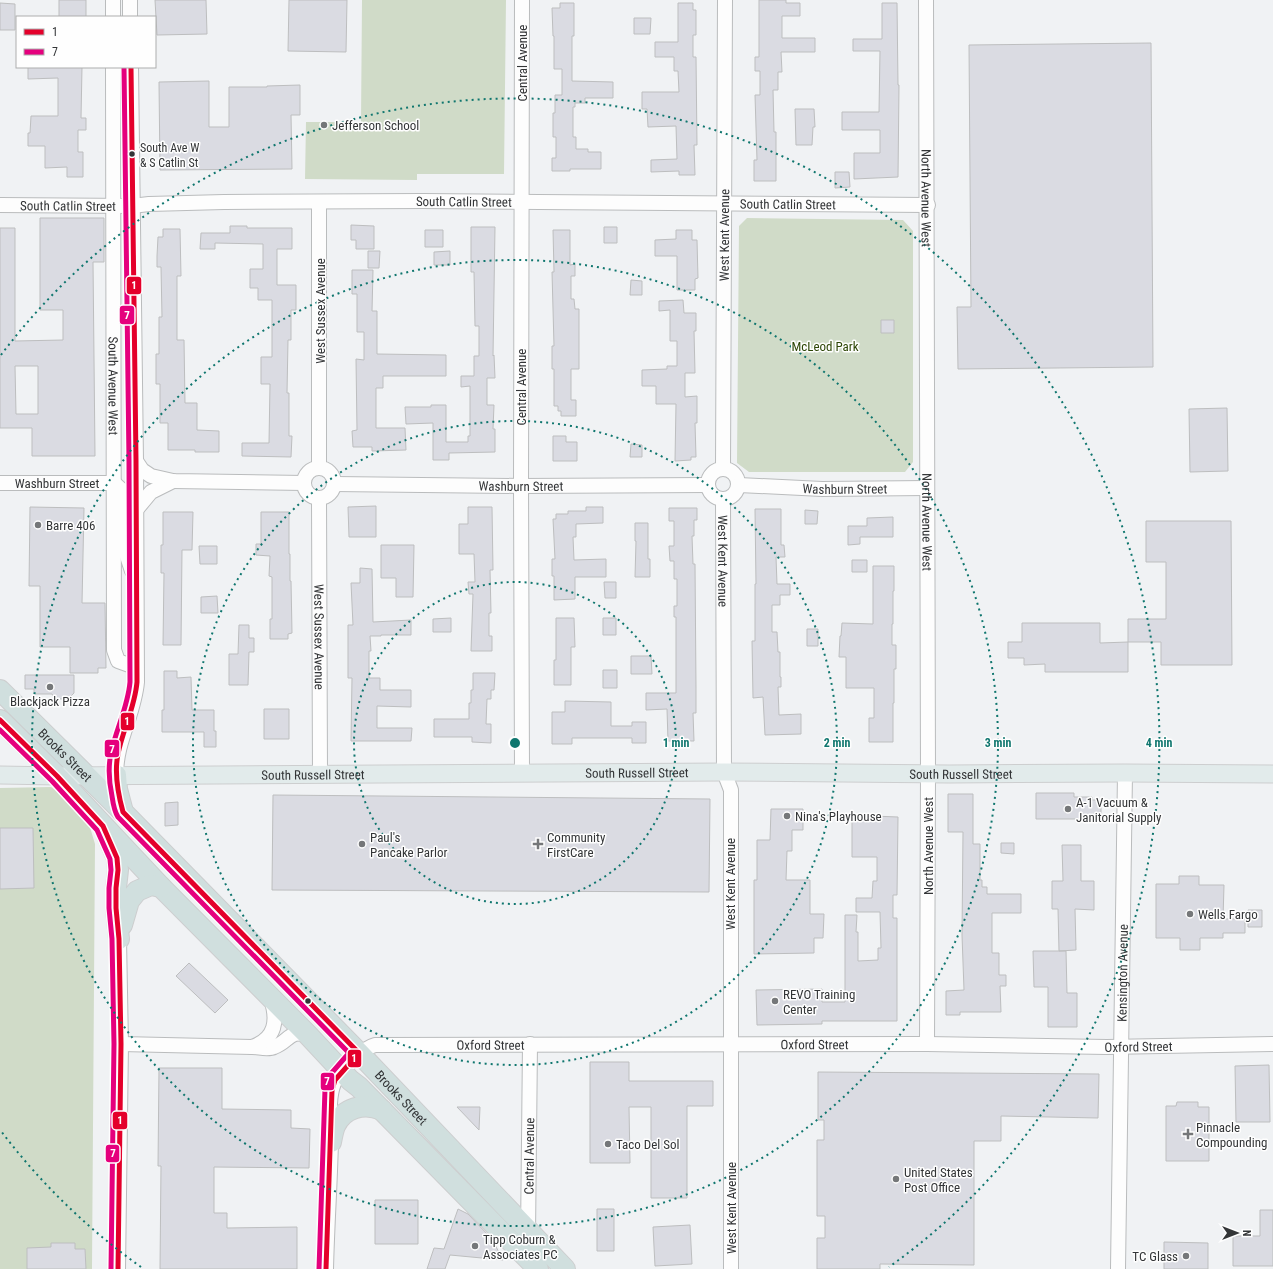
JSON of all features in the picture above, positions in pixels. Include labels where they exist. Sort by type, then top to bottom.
[{"type":"highway","name":"Brooks Street","points":[[0,690],[123,812],[359,1053],[565,1269]]},
{"type":"highway","name":"Brooks Street","points":[[0,720],[57,776],[103,826],[153,887],[270,997],[382,1110],[531,1265]]},
{"type":"highway","points":[[116,775],[117,789],[123,812]]},
{"type":"highway","points":[[103,826],[114,849],[118,870],[116,908],[119,939]]},
{"type":"highway","points":[[119,939],[129,901],[137,891],[153,887]]},
{"type":"highway","points":[[331,1142],[335,1126],[341,1117],[348,1111],[358,1107],[371,1107],[382,1110]]},
{"type":"main road","name":"South Russell Street","points":[[0,775],[87,776],[724,772],[928,774],[1273,774]]},
{"type":"street","points":[[113,0],[113,16]]},
{"type":"street","points":[[130,0],[130,16]]},
{"type":"street","name":"Central Avenue","points":[[522,0],[522,773]]},
{"type":"street","name":"West Kent Avenue","points":[[723,469],[725,0]]},
{"type":"street","name":"North Avenue West","points":[[926,0],[928,205],[927,1044]]},
{"type":"street","name":"South Avenue West","points":[[114,68],[114,650],[118,661],[129,665],[136,664]]},
{"type":"street","name":"South Avenue West","points":[[116,775],[118,754],[136,696],[137,682],[131,68]]},
{"type":"street","name":"South Catlin Street","points":[[0,205],[132,206],[149,204],[319,202],[521,202],[928,205]]},
{"type":"street","name":"West Sussex Avenue","points":[[319,202],[319,468]]},
{"type":"street","points":[[136,461],[142,470],[151,476],[173,481],[304,484]]},
{"type":"street","points":[[319,468],[327,470],[331,473],[334,478],[334,484],[331,493],[327,496],[319,498],[312,497],[305,489],[304,478],[311,470],[319,468]]},
{"type":"street","points":[[723,469],[731,471],[735,474],[739,485],[736,494],[731,498],[723,500],[716,498],[712,494],[708,485],[711,475],[716,471],[723,469]]},
{"type":"street","points":[[136,510],[151,492],[173,481]]},
{"type":"street","name":"Washburn Street","points":[[0,483],[114,483]]},
{"type":"street","points":[[114,483],[125,493],[126,553],[136,583]]},
{"type":"street","name":"Washburn Street","points":[[334,484],[521,486],[708,485]]},
{"type":"street","name":"Washburn Street","points":[[739,485],[822,489],[927,488]]},
{"type":"street","name":"West Sussex Avenue","points":[[319,498],[320,775]]},
{"type":"street","name":"West Kent Avenue","points":[[723,500],[724,772],[730,790],[730,964],[732,1044],[731,1269]]},
{"type":"street","name":"Kensington Avenue","points":[[1118,1269],[1125,773]]},
{"type":"street","points":[[118,1269],[120,1044],[119,939]]},
{"type":"street","points":[[252,1047],[268,1037],[274,1028],[275,1015],[270,997]]},
{"type":"street","points":[[120,1044],[274,1048],[288,1036],[299,1033],[308,1035]]},
{"type":"street","name":"Oxford Street","points":[[359,1053],[370,1046],[382,1044],[927,1044],[1122,1047],[1273,1044]]},
{"type":"street","name":"Central Avenue","points":[[530,1044],[528,1231],[531,1265]]},
{"type":"street","points":[[326,1269],[332,1090],[335,1080],[359,1053]]},
{"type":"green space","points":[[362,0],[506,0],[504,174],[417,174],[417,180],[305,179],[306,122],[361,122]]},
{"type":"green space","name":"McLeod Park","points":[[747,218],[903,220],[913,231],[913,462],[905,472],[749,472],[737,463],[739,226]]},
{"type":"green space","points":[[51,787],[64,795],[89,824],[95,844],[92,1269],[0,1269],[0,788]]},
{"type":"building","points":[[59,0],[86,0],[86,16],[59,16]]},
{"type":"building","points":[[155,0],[206,0],[207,34],[157,35]]},
{"type":"building","points":[[289,0],[347,0],[346,52],[288,51]]},
{"type":"building","points":[[759,0],[786,0],[786,3],[800,3],[800,16],[782,16],[782,38],[815,38],[815,52],[781,52],[782,72],[778,72],[778,90],[773,90],[774,132],[776,132],[776,181],[754,181],[754,160],[757,160],[755,95],[760,95],[760,71],[755,71],[755,57],[759,57]]},
{"type":"building","points":[[0,3],[15,4],[15,30],[0,30]]},
{"type":"building","points":[[560,3],[574,3],[572,81],[613,82],[613,98],[585,98],[585,103],[575,103],[575,107],[573,107],[573,137],[576,137],[576,149],[588,149],[588,152],[601,152],[601,169],[570,169],[570,171],[552,171],[552,158],[556,158],[556,137],[553,137],[553,113],[555,113],[555,95],[562,95],[562,69],[554,69],[552,8],[560,8]]},
{"type":"building","points":[[678,3],[693,3],[693,10],[696,10],[696,35],[693,35],[693,57],[696,57],[697,145],[694,145],[695,175],[679,175],[679,171],[651,172],[651,160],[677,159],[676,126],[648,127],[647,109],[642,109],[642,92],[679,92],[678,71],[674,71],[674,57],[655,57],[655,42],[678,42]]},
{"type":"building","points":[[882,3],[897,3],[899,85],[898,177],[854,179],[854,153],[880,153],[880,130],[842,130],[842,112],[879,112],[880,51],[853,51],[853,39],[882,39]]},
{"type":"building","points":[[634,18],[651,18],[650,34],[634,34]]},
{"type":"building","points":[[1151,43],[1153,367],[958,369],[957,307],[971,307],[969,45]]},
{"type":"building","points":[[28,68],[82,68],[81,118],[86,118],[86,130],[78,130],[78,152],[83,152],[83,177],[67,177],[67,167],[45,168],[45,146],[28,146],[28,133],[30,133],[31,116],[58,116],[58,78],[28,79]]},
{"type":"building","points":[[209,81],[209,127],[229,127],[229,87],[300,85],[300,115],[291,115],[292,169],[160,170],[159,82]]},
{"type":"building","points":[[795,109],[814,109],[815,127],[813,127],[812,145],[796,145]]},
{"type":"building","points":[[835,172],[849,172],[850,187],[835,188]]},
{"type":"building","points":[[40,218],[104,218],[104,262],[93,262],[95,456],[32,456],[32,428],[0,428],[0,228],[15,228],[15,341],[63,340],[63,310],[40,310]],"holes":[[[15,366],[38,366],[38,414],[16,414]]]},
{"type":"building","points":[[351,225],[374,226],[374,249],[356,249],[356,240],[351,240]]},
{"type":"building","points":[[230,226],[247,226],[247,228],[292,228],[292,249],[277,249],[277,285],[296,285],[296,310],[291,310],[291,340],[288,340],[287,393],[289,393],[289,436],[292,436],[291,457],[242,456],[242,443],[269,443],[270,384],[261,384],[261,357],[272,357],[272,300],[258,300],[258,288],[250,288],[250,269],[263,269],[263,244],[215,243],[215,249],[200,249],[201,233],[230,233]]},
{"type":"building","points":[[471,227],[495,227],[493,356],[494,355],[495,378],[487,378],[487,405],[494,405],[493,429],[495,429],[495,452],[449,453],[449,460],[433,460],[433,423],[406,424],[405,407],[431,407],[431,405],[446,405],[446,442],[468,442],[468,436],[470,436],[470,386],[461,387],[461,376],[474,376],[474,356],[479,356],[479,326],[475,326],[474,272],[471,272]]},
{"type":"building","points":[[604,227],[617,227],[617,243],[604,243]]},
{"type":"building","points":[[163,229],[180,229],[181,276],[177,276],[177,340],[184,340],[185,403],[197,403],[197,430],[219,431],[219,452],[168,450],[168,423],[160,423],[160,384],[156,384],[156,354],[159,354],[159,317],[162,317],[161,267],[157,267],[157,256],[158,237],[163,237]]},
{"type":"building","points":[[425,230],[443,230],[443,247],[425,247]]},
{"type":"building","points":[[553,230],[570,230],[570,265],[575,264],[575,276],[571,276],[571,299],[574,299],[575,309],[579,309],[579,369],[571,369],[571,400],[576,400],[576,416],[561,416],[561,411],[558,411],[558,406],[554,406],[554,369],[552,369],[552,346],[554,346],[552,272],[554,272]]},
{"type":"building","points":[[676,230],[692,230],[692,240],[697,240],[698,278],[695,279],[695,290],[677,290],[677,256],[655,256],[655,240],[676,239]]},
{"type":"building","points":[[368,251],[380,251],[379,268],[368,268]]},
{"type":"building","points":[[450,251],[450,265],[434,265],[434,252]]},
{"type":"building","points":[[352,270],[373,270],[372,311],[377,311],[377,354],[446,355],[446,376],[383,376],[383,388],[376,388],[376,428],[405,428],[406,450],[372,451],[372,447],[353,447],[352,431],[357,430],[356,359],[364,360],[364,332],[357,332],[357,294],[352,294]]},
{"type":"building","points":[[631,280],[642,281],[642,295],[630,295]]},
{"type":"building","points":[[683,300],[684,313],[696,313],[696,331],[694,331],[695,373],[685,373],[685,397],[697,396],[697,423],[695,423],[696,457],[691,457],[691,460],[675,461],[676,404],[656,404],[656,386],[642,386],[642,370],[667,369],[667,366],[677,366],[677,341],[670,341],[670,310],[659,311],[659,301]]},
{"type":"building","points":[[881,320],[894,320],[894,333],[881,333]]},
{"type":"building","points":[[1227,408],[1228,471],[1190,472],[1189,409]]},
{"type":"building","points":[[553,436],[566,436],[566,442],[577,442],[577,461],[553,461]]},
{"type":"building","points":[[631,444],[642,445],[642,457],[630,457]]},
{"type":"building","points":[[376,506],[376,537],[349,537],[348,507]]},
{"type":"building","points":[[30,507],[84,508],[82,603],[105,603],[106,668],[98,668],[98,673],[70,673],[70,647],[40,647],[40,586],[29,586]]},
{"type":"building","points":[[468,507],[492,507],[493,570],[490,570],[491,613],[489,613],[489,636],[492,636],[492,651],[471,651],[473,594],[469,594],[468,582],[475,582],[474,554],[459,554],[459,524],[468,524]]},
{"type":"building","points":[[586,507],[603,507],[603,523],[576,524],[576,537],[573,537],[574,560],[606,559],[606,577],[575,577],[575,599],[554,600],[554,576],[552,576],[552,559],[555,559],[553,519],[556,519],[556,514],[568,514],[568,511],[586,511]]},
{"type":"building","points":[[669,508],[697,508],[697,520],[694,520],[694,536],[692,536],[693,564],[695,564],[696,713],[693,713],[694,741],[668,741],[667,709],[646,710],[646,693],[676,693],[676,617],[674,617],[674,606],[677,606],[677,579],[674,579],[674,561],[670,561],[669,546],[674,546],[674,521],[669,521]]},
{"type":"building","points":[[755,509],[781,509],[781,545],[784,545],[785,557],[776,557],[777,584],[790,584],[790,595],[780,595],[780,605],[772,605],[772,632],[777,632],[778,652],[780,652],[781,687],[778,687],[779,715],[801,714],[801,734],[765,735],[763,697],[753,698],[752,641],[755,641],[756,584]]},
{"type":"building","points":[[805,510],[818,511],[817,524],[805,524]]},
{"type":"building","points":[[163,512],[193,512],[192,550],[182,550],[181,645],[163,645],[164,573],[161,573],[161,545],[163,545]]},
{"type":"building","points":[[261,512],[289,512],[292,633],[288,634],[288,639],[270,639],[270,619],[272,619],[272,577],[269,576],[270,556],[256,555],[256,544],[261,544]]},
{"type":"building","points":[[893,517],[893,537],[860,537],[860,544],[848,545],[848,526],[867,526],[867,518]]},
{"type":"building","points":[[1146,521],[1231,521],[1232,665],[1161,665],[1161,642],[1128,642],[1128,619],[1166,619],[1166,562],[1146,562]]},
{"type":"building","points":[[635,523],[648,523],[648,559],[650,559],[650,577],[635,577]]},
{"type":"building","points":[[381,545],[414,545],[413,597],[396,597],[396,578],[381,578]]},
{"type":"building","points":[[199,546],[217,546],[217,564],[200,564]]},
{"type":"building","points":[[852,560],[867,560],[867,572],[852,572]]},
{"type":"building","points":[[873,566],[894,566],[892,645],[896,645],[896,669],[894,669],[893,742],[869,742],[869,718],[874,718],[874,688],[846,688],[846,657],[839,657],[842,623],[873,624]]},
{"type":"building","points":[[360,568],[372,569],[373,622],[411,620],[411,635],[370,636],[371,651],[369,651],[369,678],[380,678],[380,690],[411,690],[411,707],[377,706],[377,728],[412,728],[411,741],[351,741],[352,678],[348,678],[348,625],[353,625],[351,583],[360,583]]},
{"type":"building","points":[[604,582],[616,582],[616,598],[605,598]]},
{"type":"building","points":[[217,596],[218,613],[201,613],[201,597]]},
{"type":"building","points":[[451,618],[451,632],[433,632],[433,619]]},
{"type":"building","points":[[556,618],[574,618],[575,647],[571,647],[571,685],[554,685],[554,660],[556,660]]},
{"type":"building","points":[[603,618],[616,618],[616,635],[603,635]]},
{"type":"building","points":[[1022,623],[1100,623],[1100,643],[1128,642],[1128,672],[1045,672],[1045,664],[1024,665],[1024,658],[1008,658],[1008,642],[1022,642]]},
{"type":"building","points":[[239,625],[249,625],[249,638],[254,638],[254,652],[249,652],[248,685],[229,685],[229,654],[238,654]]},
{"type":"building","points":[[807,629],[818,629],[818,646],[807,646]]},
{"type":"building","points":[[631,656],[651,656],[652,674],[631,674]]},
{"type":"building","points":[[603,670],[617,670],[617,688],[603,688]]},
{"type":"building","points":[[164,671],[177,671],[177,678],[191,677],[192,710],[214,710],[216,747],[204,747],[204,732],[162,732],[162,710],[164,710]]},
{"type":"building","points":[[473,673],[495,673],[494,690],[491,690],[491,699],[487,699],[486,724],[491,724],[491,743],[472,742],[472,737],[434,737],[434,719],[469,719],[469,703],[471,703],[471,690],[473,690]]},
{"type":"building","name":"Blackjack Pizza","points":[[25,675],[74,675],[74,693],[68,699],[55,699],[52,694],[34,694],[34,689],[25,689]]},
{"type":"building","points":[[565,701],[611,702],[611,726],[632,726],[632,722],[646,722],[646,743],[632,743],[632,738],[572,738],[572,744],[552,744],[552,712],[565,712]]},
{"type":"building","points":[[264,709],[289,709],[289,739],[264,739]]},
{"type":"building","name":"A-1 Vacuum & Janitorial Supply","points":[[1036,793],[1074,793],[1074,797],[1092,797],[1092,800],[1101,800],[1101,819],[1036,819]]},
{"type":"building","points":[[948,794],[973,794],[973,844],[980,844],[980,880],[982,880],[982,887],[987,887],[987,894],[1021,894],[1021,913],[992,913],[992,953],[999,953],[999,975],[1006,975],[1006,986],[1000,986],[1001,1012],[960,1012],[960,1015],[946,1015],[946,991],[964,990],[962,935],[963,832],[948,832]]},
{"type":"building","points":[[273,795],[710,799],[709,892],[272,890]]},
{"type":"building","points":[[178,802],[178,825],[165,826],[165,803]]},
{"type":"building","points":[[771,809],[803,809],[803,830],[792,830],[792,851],[787,851],[786,880],[810,880],[810,914],[824,914],[823,938],[814,938],[814,953],[754,954],[754,880],[757,880],[757,840],[770,840]]},
{"type":"building","points":[[872,816],[898,817],[897,895],[893,895],[893,918],[897,918],[897,1021],[822,1021],[822,1024],[757,1025],[756,990],[822,989],[822,1002],[845,1002],[845,915],[857,915],[856,932],[858,932],[858,961],[878,960],[878,948],[881,948],[880,912],[856,912],[856,898],[872,898],[873,881],[877,881],[877,857],[852,857],[852,820],[872,820]]},
{"type":"building","points":[[0,828],[33,828],[34,888],[0,889]]},
{"type":"building","points":[[1001,843],[1014,843],[1014,854],[1001,853]]},
{"type":"building","points":[[1062,845],[1081,845],[1081,881],[1094,881],[1094,910],[1075,909],[1076,950],[1059,951],[1058,909],[1052,909],[1052,881],[1063,881]]},
{"type":"building","name":"Wells Fargo","points":[[1179,876],[1199,876],[1199,885],[1224,885],[1223,919],[1245,919],[1245,933],[1223,933],[1223,938],[1200,938],[1200,950],[1180,950],[1180,938],[1156,938],[1156,884],[1179,884]]},
{"type":"building","points":[[1248,910],[1262,910],[1262,927],[1248,927]]},
{"type":"building","points":[[1033,951],[1066,951],[1067,993],[1077,993],[1077,1027],[1048,1027],[1048,987],[1034,987]]},
{"type":"building","points":[[189,963],[228,1000],[215,1013],[176,976]]},
{"type":"building","points":[[590,1062],[629,1062],[629,1081],[713,1081],[713,1106],[687,1106],[687,1198],[651,1198],[651,1107],[629,1107],[630,1163],[590,1163]]},
{"type":"building","points":[[1269,1065],[1270,1122],[1236,1122],[1235,1066]]},
{"type":"building","points":[[159,1068],[222,1068],[222,1109],[291,1110],[291,1128],[310,1129],[309,1168],[214,1167],[214,1213],[227,1213],[227,1228],[297,1227],[297,1269],[160,1269],[161,1166],[158,1166]]},
{"type":"building","name":"United States Post Office","points":[[818,1072],[1099,1074],[1098,1118],[1001,1116],[1001,1141],[974,1141],[974,1265],[880,1264],[880,1269],[817,1269],[817,1238],[825,1238],[825,1216],[817,1216],[817,1140],[824,1140],[824,1120],[818,1120]]},
{"type":"building","name":"Pinnacle Compounding","points":[[1177,1102],[1198,1102],[1198,1107],[1209,1107],[1209,1161],[1166,1161],[1166,1106],[1176,1106]]},
{"type":"building","points":[[457,1107],[480,1107],[479,1130]]},
{"type":"building","points":[[375,1200],[418,1200],[418,1244],[375,1244]]},
{"type":"building","points":[[458,1209],[468,1214],[492,1239],[503,1260],[450,1255],[445,1269],[427,1269],[434,1248],[444,1249]]},
{"type":"building","points":[[597,1209],[614,1209],[614,1251],[597,1251]]},
{"type":"building","points":[[1260,1210],[1273,1210],[1273,1266],[1233,1266],[1233,1236],[1260,1236]]},
{"type":"building","points":[[690,1225],[692,1264],[655,1266],[653,1227]]},
{"type":"building","name":"TC Glass","points":[[1164,1242],[1208,1243],[1208,1269],[1164,1269]]},
{"type":"building","points":[[51,1243],[75,1243],[75,1249],[85,1249],[86,1269],[27,1269],[27,1248],[51,1247]]},
{"type":"transit line","name":"7","points":[[124,68],[130,682],[127,700],[110,758],[109,774],[111,791],[114,807],[118,817],[349,1053],[329,1076],[325,1089],[319,1269]]},
{"type":"transit line","name":"1","points":[[131,68],[137,682],[134,700],[118,754],[116,769],[118,791],[123,812],[359,1053],[335,1080],[332,1090],[326,1269]]},
{"type":"transit line","name":"1","points":[[0,720],[57,776],[103,826],[117,858],[118,870],[116,908],[119,939],[121,1044],[118,1269]]},
{"type":"transit line","name":"7","points":[[0,730],[52,781],[97,830],[110,859],[111,870],[109,908],[112,939],[114,1044],[111,1269]]},
{"type":"place","name":"Jefferson School","points":[[324,125]]},
{"type":"place","name":"South Ave W & S Catlin St","points":[[132,154]]},
{"type":"place","name":"Barre 406","points":[[38,525]]},
{"type":"place","name":"Blackjack Pizza","points":[[50,687]]},
{"type":"place","name":"A-1 Vacuum & Janitorial Supply","points":[[1068,809]]},
{"type":"place","name":"Nina's Playhouse","points":[[787,816]]},
{"type":"place","name":"Paul's Pancake Parlor","points":[[362,844]]},
{"type":"place","name":"Community FirstCare","points":[[538,844]]},
{"type":"place","name":"Wells Fargo","points":[[1190,914]]},
{"type":"place","name":"REVO Training Center","points":[[775,1001]]},
{"type":"place","name":"Pinnacle Compounding","points":[[1188,1134]]},
{"type":"place","name":"Taco Del Sol","points":[[608,1144]]},
{"type":"place","name":"United States Post Office","points":[[896,1179]]},
{"type":"place","name":"Tipp Coburn & Associates PC","points":[[475,1246]]},
{"type":"place","name":"TC Glass","points":[[1186,1256]]}]
